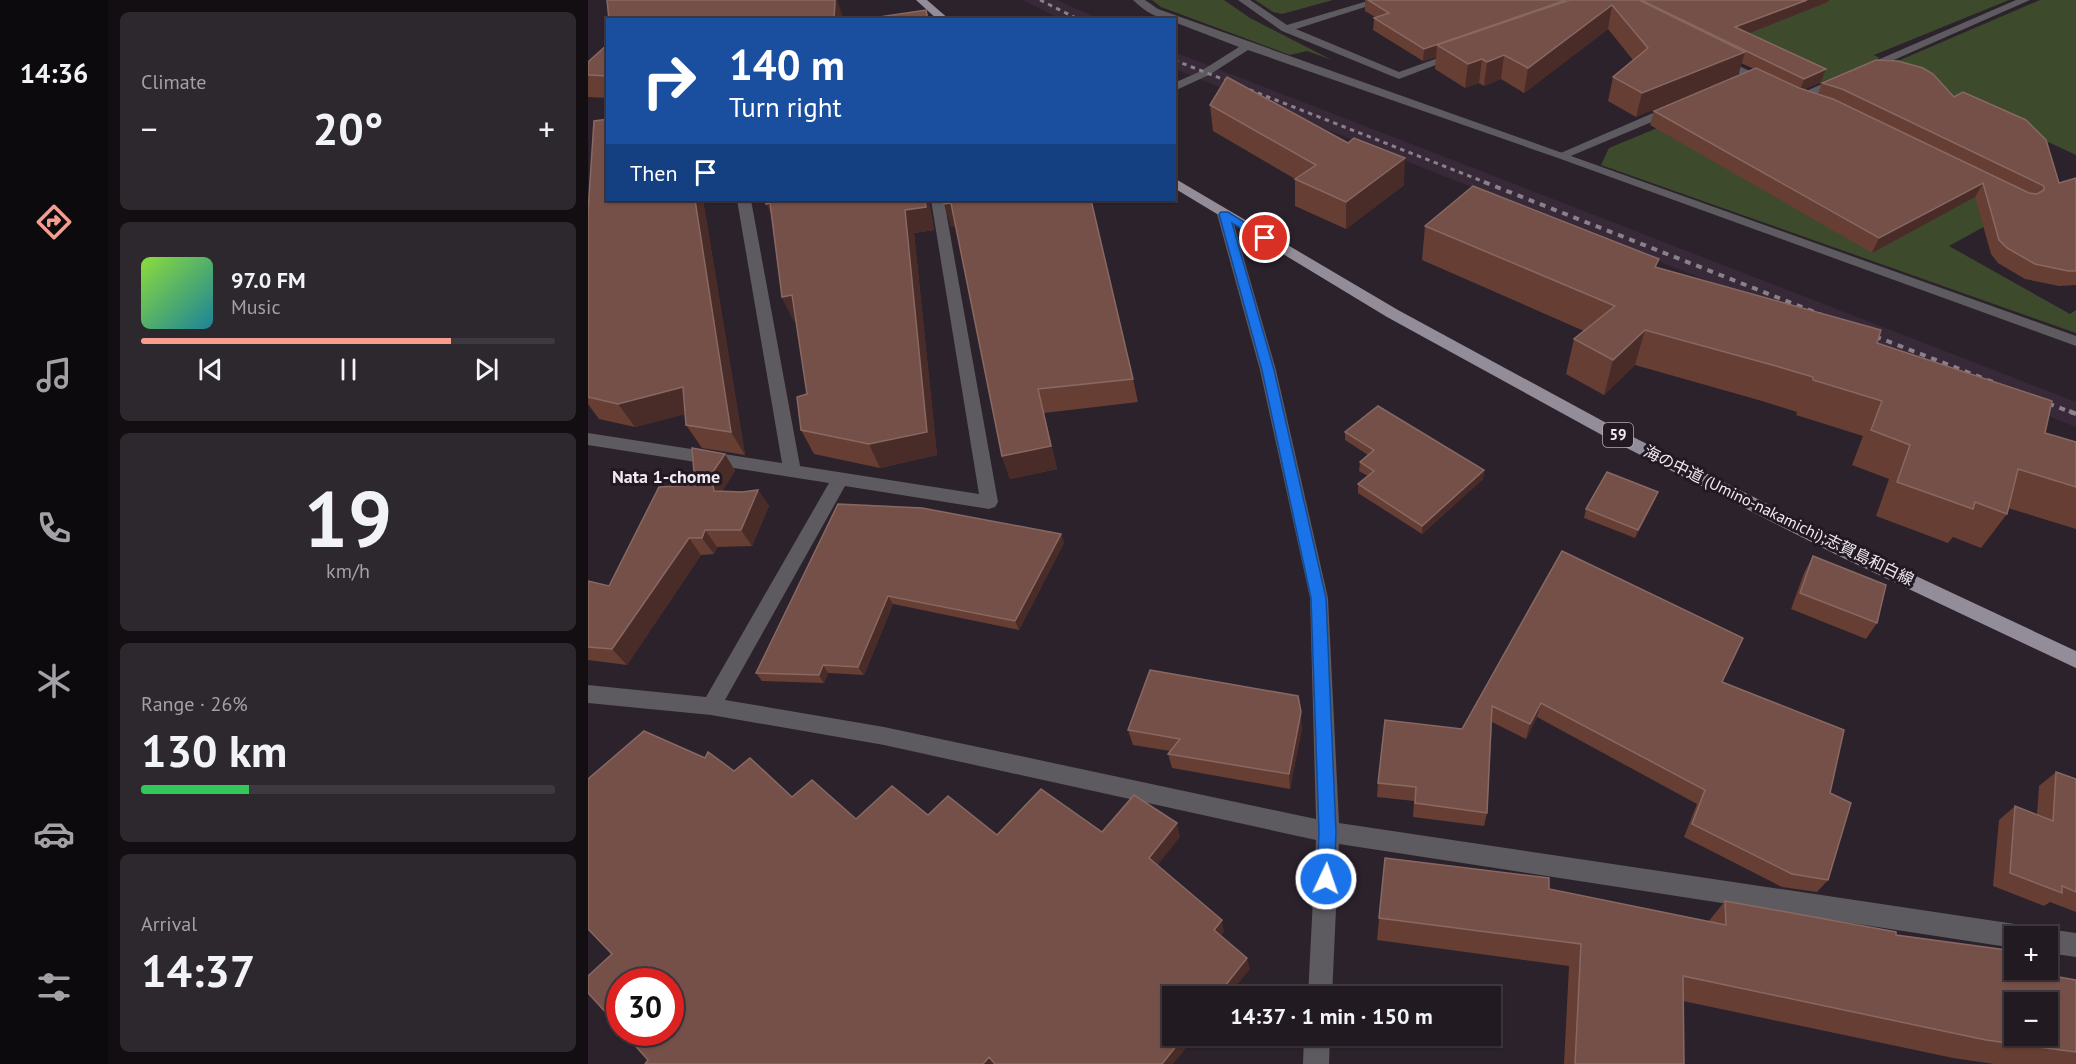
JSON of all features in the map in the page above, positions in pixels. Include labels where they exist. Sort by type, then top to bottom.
[{"type":"main road","points":[[921,0],[943,18]]},
{"type":"main road","name":"海の中道 (Umino-nakamichi);志賀島和白線","points":[[1176,183],[1367,299],[1556,404],[1783,520],[2076,660]]},
{"type":"street","points":[[1138,0],[1154,11],[1173,18]]},
{"type":"street","points":[[1243,0],[1286,29],[1399,76],[1464,53]]},
{"type":"street","points":[[1286,29],[1382,0]]},
{"type":"street","points":[[1799,98],[2025,0]]},
{"type":"street","points":[[1176,19],[1562,155],[2076,341]]},
{"type":"street","points":[[1176,87],[1205,73],[1247,46]]},
{"type":"street","points":[[1709,54],[1751,78]]},
{"type":"street","points":[[1780,89],[1821,105]]},
{"type":"street","points":[[1562,155],[1688,102]]},
{"type":"street","points":[[744,201],[792,469]]},
{"type":"street","points":[[588,439],[792,469],[989,502],[938,201]]},
{"type":"street","points":[[1224,214],[1268,370],[1319,598],[1328,832],[1320,986]]},
{"type":"street","points":[[711,706],[841,478]]},
{"type":"street","points":[[588,694],[711,706],[884,736],[1328,832],[2004,934]]},
{"type":"street","points":[[2058,942],[2076,945]]},
{"type":"street","points":[[1316,1064],[1317,1046]]},
{"type":"shaded area","points":[[1023,0],[1057,0],[1097,18],[1059,18]]},
{"type":"shaded area","points":[[1176,53],[2076,402],[2076,427],[1176,69]]},
{"type":"green space","points":[[1152,0],[1224,0],[1250,18],[1332,60],[1307,51],[1290,55],[1161,7]]},
{"type":"green space","points":[[1255,0],[1333,0],[1282,14],[1273,12]]},
{"type":"green space","points":[[1619,0],[2009,0],[1874,55],[1880,58],[1809,87]]},
{"type":"green space","points":[[2040,0],[2076,0],[2076,155],[1886,66]]},
{"type":"green space","points":[[1744,92],[2020,207],[1949,246],[2070,314],[2076,310],[2076,333],[1601,165],[1609,148]]},
{"type":"building","points":[[607,0],[835,0],[834,18],[609,18]]},
{"type":"building","points":[[1368,0],[1566,0],[1424,49],[1374,18],[1389,13]]},
{"type":"building","points":[[1570,0],[1639,0],[1745,52],[1642,93],[1613,77],[1648,48],[1612,5],[1528,68],[1504,55],[1487,62],[1482,59],[1468,64],[1437,45]]},
{"type":"building","points":[[1641,0],[1807,0],[1735,27],[1826,69],[1804,79]]},
{"type":"building","points":[[926,10],[928,18],[872,18]]},
{"type":"building","points":[[606,46],[606,76],[588,75],[588,62]]},
{"type":"building","points":[[1876,60],[1898,61],[1923,68],[1933,74],[1954,97],[1963,92],[2026,120],[2046,140],[2059,183],[2076,178],[2076,271],[2035,264],[2007,248],[1999,240],[1983,183],[1879,238],[1654,111],[1756,68],[1799,88],[1833,99],[2029,193],[2037,194],[2044,190],[2044,186],[1842,89],[1822,83]]},
{"type":"building","points":[[1227,77],[1348,143],[1354,138],[1405,158],[1346,202],[1295,179],[1316,165],[1210,105]]},
{"type":"building","points":[[606,119],[606,201],[695,201],[731,432],[686,425],[683,387],[618,404],[588,397],[588,212],[594,121]]},
{"type":"building","points":[[1473,186],[1659,259],[1655,267],[1881,330],[1877,343],[2052,401],[2045,433],[2076,442],[2076,487],[2018,469],[2007,514],[1975,502],[1973,509],[1897,482],[1910,445],[1871,430],[1882,401],[1813,380],[1813,377],[1645,330],[1613,360],[1574,339],[1615,306],[1425,226]]},
{"type":"building","points":[[766,201],[925,201],[926,207],[905,210],[927,432],[869,444],[801,430],[797,397],[807,394],[792,295],[782,297],[770,203],[766,204]]},
{"type":"building","points":[[943,201],[1091,201],[1133,379],[1038,389],[1051,446],[1002,456],[951,203],[944,204]]},
{"type":"building","points":[[1378,406],[1484,470],[1422,526],[1358,484],[1374,471],[1360,462],[1374,450],[1345,432]]},
{"type":"building","points":[[692,448],[725,454],[704,485],[713,485],[714,491],[758,490],[741,530],[705,530],[702,538],[689,538],[612,649],[588,647],[588,581],[609,586],[659,487],[695,485]]},
{"type":"building","points":[[1607,472],[1658,492],[1638,530],[1586,509]]},
{"type":"building","points":[[838,504],[922,508],[1061,534],[1015,621],[888,596],[858,667],[823,665],[819,675],[756,673]]},
{"type":"building","points":[[1562,551],[1743,638],[1722,682],[1844,730],[1830,793],[1851,803],[1828,880],[1792,874],[1692,824],[1705,790],[1541,703],[1530,724],[1492,706],[1487,813],[1415,803],[1416,787],[1378,783],[1385,720],[1462,729]]},
{"type":"building","points":[[1813,556],[1886,585],[1877,623],[1800,593]]},
{"type":"building","points":[[1150,670],[1298,696],[1301,712],[1289,774],[1168,754],[1180,739],[1128,730]]},
{"type":"building","points":[[644,731],[705,758],[708,752],[734,771],[750,758],[792,797],[812,780],[856,819],[892,786],[928,815],[948,796],[997,835],[1041,789],[1102,832],[1134,795],[1177,823],[1149,858],[1222,920],[1214,930],[1247,958],[1225,986],[1162,986],[1162,1046],[1176,1046],[1162,1064],[995,1064],[989,1057],[983,1064],[645,1064],[648,1060],[636,1046],[684,1046],[684,968],[606,968],[606,1013],[588,993],[588,976],[612,954],[588,929],[588,779]]},
{"type":"building","points":[[2056,772],[2076,779],[2076,892],[2062,886],[2062,893],[2010,873],[2015,806],[2053,821]]},
{"type":"building","points":[[1385,858],[1549,878],[1549,889],[1726,925],[1725,901],[1896,932],[1896,935],[2004,950],[2004,980],[2058,980],[2058,977],[2076,980],[2076,1052],[2031,1046],[2058,1046],[2058,992],[2004,992],[2004,1042],[1683,976],[1684,1064],[1575,1064],[1581,944],[1379,918]]},
{"type":"railway","points":[[1040,0],[1076,18]]},
{"type":"railway","points":[[1176,61],[1487,183]]},
{"type":"railway","points":[[1484,182],[1822,315]]},
{"type":"railway","points":[[1864,332],[1998,384]]},
{"type":"railway","points":[[2037,399],[2073,413]]},
{"type":"railway","points":[[2069,411],[2076,414]]},
{"type":"district","name":"Nata 1-chome","points":[[666,477]]},
{"type":"route","points":[[1265,238],[1224,214],[1268,370],[1319,598],[1328,832],[1326,879]]}]
